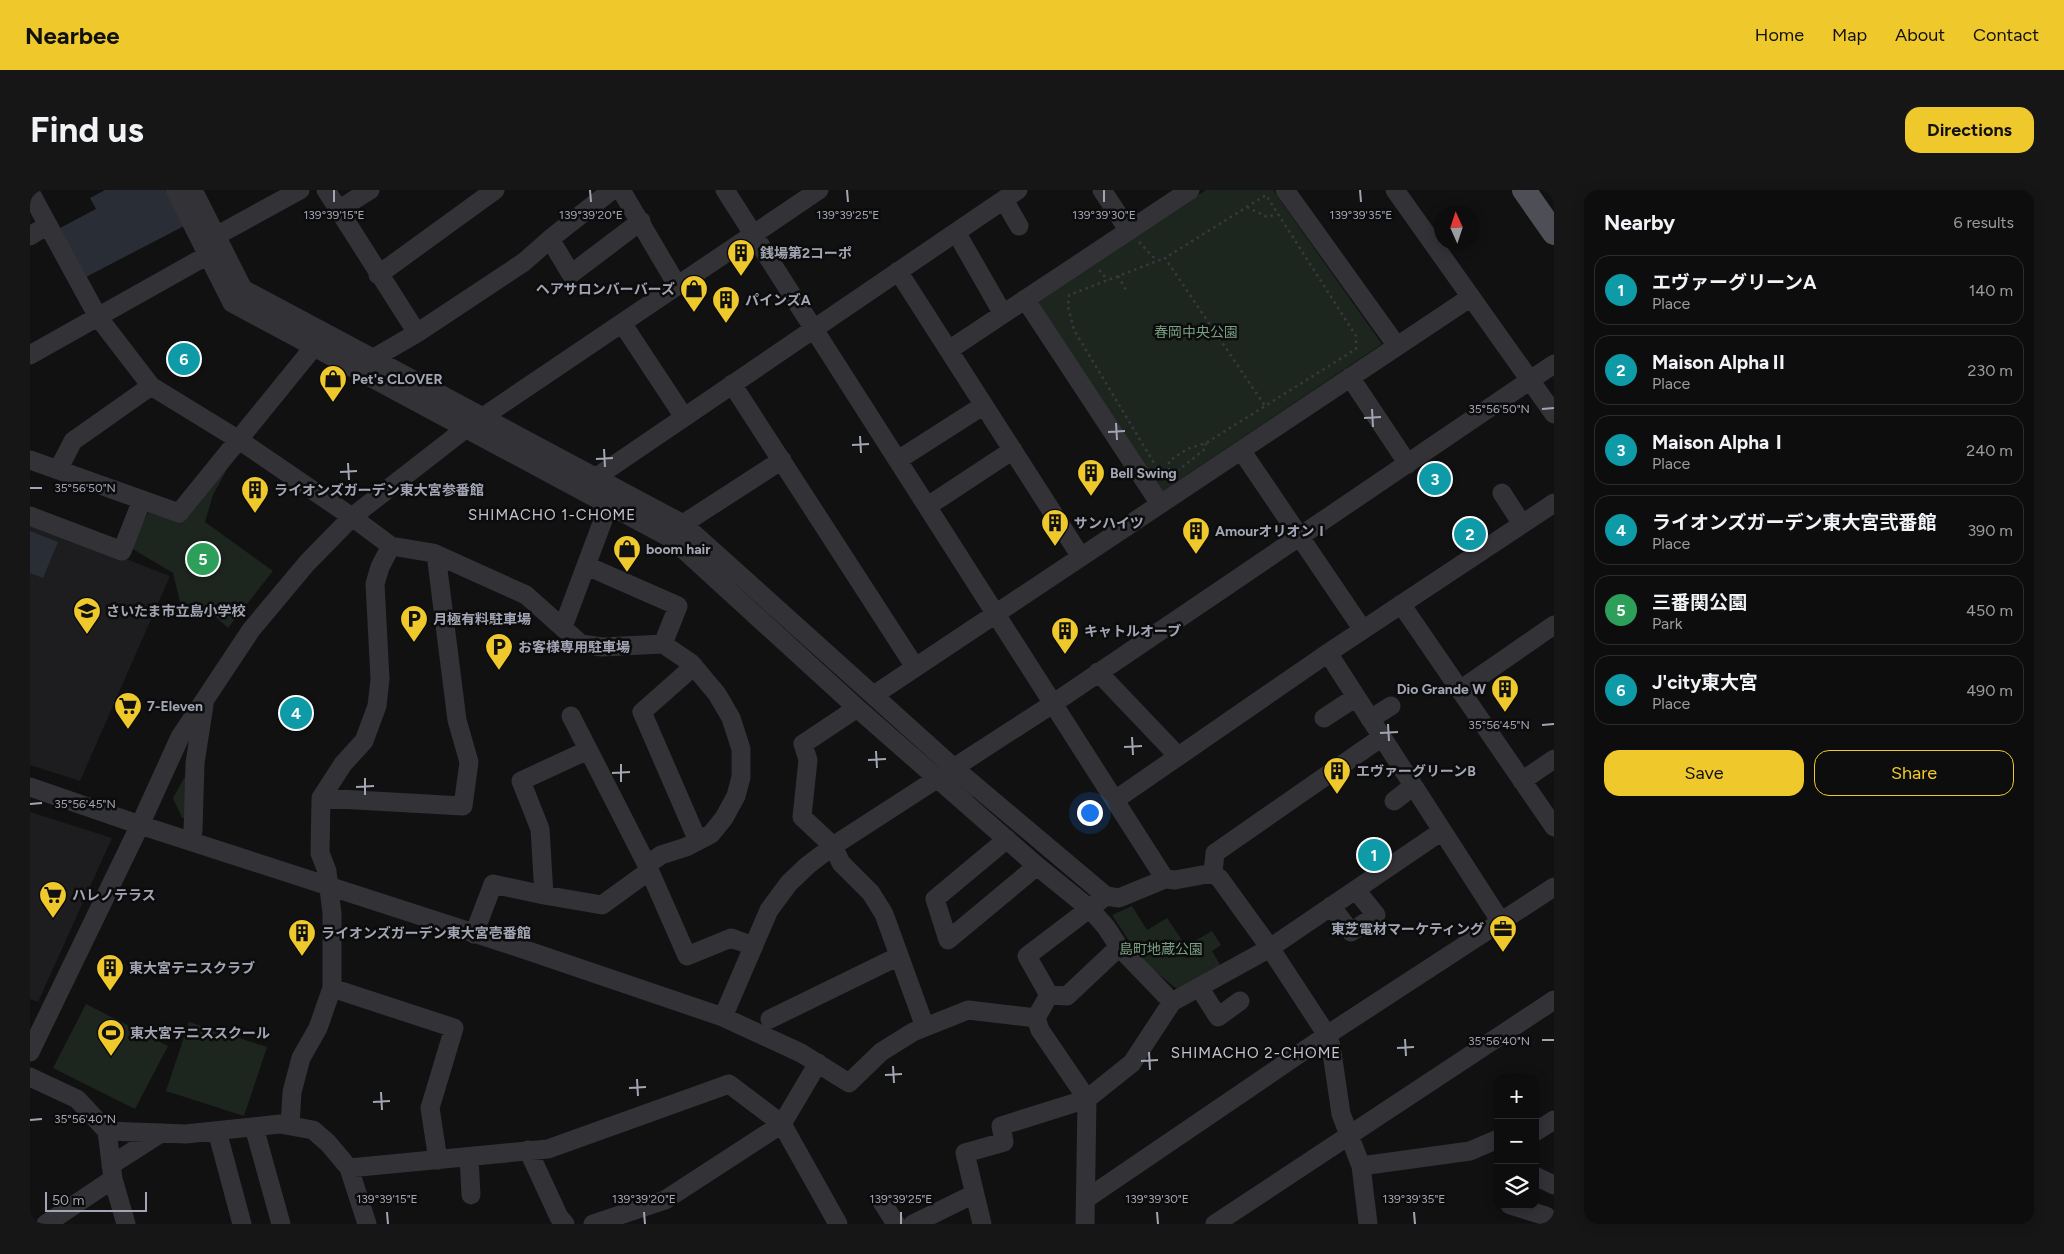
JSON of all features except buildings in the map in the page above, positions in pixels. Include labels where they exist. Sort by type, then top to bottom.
[{"type":"main road","points":[[1524,190],[1554,233]]},
{"type":"street","points":[[175,190],[232,303],[608,507],[672,539],[857,708],[1037,866],[1090,909],[1106,927],[1119,947],[1172,1002]]},
{"type":"street","points":[[193,190],[243,289],[683,524],[953,767],[1106,896],[1119,898],[1165,879],[1175,880],[1213,873]]},
{"type":"street","points":[[216,236],[300,190]]},
{"type":"street","points":[[326,190],[378,275],[417,333]]},
{"type":"street","points":[[338,210],[370,190]]},
{"type":"street","points":[[378,275],[494,190]]},
{"type":"street","points":[[374,358],[417,333],[524,262],[612,190]]},
{"type":"street","points":[[621,190],[677,284]]},
{"type":"street","points":[[724,190],[754,234],[1165,879]]},
{"type":"street","points":[[30,1052],[38,1015],[140,825],[180,737],[251,630],[307,563],[352,517],[465,429],[677,284],[819,190]]},
{"type":"street","points":[[1102,190],[1133,236]]},
{"type":"street","points":[[948,350],[1025,299],[1133,236],[1190,190]]},
{"type":"street","points":[[1285,190],[1397,346]]},
{"type":"street","points":[[1395,190],[1554,414]]},
{"type":"street","points":[[30,192],[98,316],[150,386],[239,440],[391,546],[436,554],[526,595],[581,644],[602,647],[663,644],[694,666],[717,694],[731,718],[741,749],[741,777],[736,796],[724,818],[711,834],[661,856],[602,905],[493,884],[474,934]]},
{"type":"street","points":[[595,478],[1009,194],[1019,226]]},
{"type":"street","points":[[550,239],[571,274],[641,221]]},
{"type":"street","points":[[30,236],[48,225]]},
{"type":"street","points":[[956,232],[1003,314]]},
{"type":"street","points":[[30,355],[208,255]]},
{"type":"street","points":[[898,271],[1081,557]]},
{"type":"street","points":[[874,695],[1471,297]]},
{"type":"street","points":[[1025,299],[1160,504]]},
{"type":"street","points":[[622,323],[684,417]]},
{"type":"street","points":[[30,460],[179,513],[313,348]]},
{"type":"street","points":[[724,1016],[769,910],[777,898],[808,864],[953,767],[1054,703],[1554,364]]},
{"type":"street","points":[[1350,377],[1408,464]]},
{"type":"street","points":[[732,384],[916,667]]},
{"type":"street","points":[[58,470],[73,441],[150,386]]},
{"type":"street","points":[[898,460],[984,405]]},
{"type":"street","points":[[928,506],[1013,450]]},
{"type":"street","points":[[1241,450],[1363,630]]},
{"type":"street","points":[[683,524],[782,460]]},
{"type":"street","points":[[1502,493],[1522,524]]},
{"type":"street","points":[[30,516],[122,551],[142,500]]},
{"type":"street","points":[[1115,800],[1328,653],[1554,503]]},
{"type":"street","points":[[563,627],[608,507]]},
{"type":"street","points":[[290,1125],[292,1092],[301,1058],[318,1028],[332,988],[332,914],[327,871],[320,853],[321,798],[343,764],[364,741],[377,706],[380,679],[375,584],[380,567],[391,546]]},
{"type":"street","points":[[321,798],[463,806],[470,762],[458,720],[436,554]]},
{"type":"street","points":[[586,566],[678,606],[663,644]]},
{"type":"street","points":[[1401,604],[1554,827]]},
{"type":"street","points":[[1460,690],[1554,625]]},
{"type":"street","points":[[1328,653],[1501,922]]},
{"type":"street","points":[[694,666],[642,712],[698,840]]},
{"type":"street","points":[[1098,672],[1178,756]]},
{"type":"street","points":[[192,831],[194,763],[206,696]]},
{"type":"street","points":[[1324,718],[1356,697]]},
{"type":"street","points":[[1370,719],[1391,706]]},
{"type":"street","points":[[857,708],[803,744],[808,760],[802,817],[833,846],[841,863],[871,893],[884,914],[924,1027]]},
{"type":"street","points":[[571,716],[648,868],[687,956],[731,938],[753,946]]},
{"type":"street","points":[[1213,873],[1215,853],[1382,737]]},
{"type":"street","points":[[544,895],[540,829],[521,781],[588,750]]},
{"type":"street","points":[[1522,780],[1554,759]]},
{"type":"street","points":[[1394,801],[1413,786]]},
{"type":"street","points":[[30,787],[140,825],[724,1016],[818,1063],[849,1083],[880,1052],[924,1027],[968,1010],[1036,1018]]},
{"type":"street","points":[[982,1224],[965,1153],[1004,1142],[1001,1126],[1087,1099],[1132,1063],[1172,1002],[1270,948],[1442,831]]},
{"type":"street","points":[[1006,839],[935,899],[948,940],[1037,866]]},
{"type":"street","points":[[1213,873],[1220,879],[1270,948],[1327,1035],[1331,1046],[1341,1114],[1361,1166],[1368,1224]]},
{"type":"street","points":[[1086,1199],[1327,1035],[1554,887]]},
{"type":"street","points":[[1331,906],[1351,932],[1376,915],[1356,890]]},
{"type":"street","points":[[1049,995],[1027,956],[1106,896]]},
{"type":"street","points":[[1049,995],[1067,996],[1119,947]]},
{"type":"street","points":[[770,1019],[899,956]]},
{"type":"street","points":[[1199,987],[1218,1017],[1240,1001]]},
{"type":"street","points":[[332,988],[454,1028],[430,1108],[438,1160]]},
{"type":"street","points":[[1049,995],[1036,1018],[1040,1030],[1087,1099],[1085,1224]]},
{"type":"street","points":[[1215,1224],[1554,1000]]},
{"type":"street","points":[[593,1224],[665,1200],[782,1124],[818,1063]]},
{"type":"street","points":[[30,1077],[77,1098],[107,1131],[112,1172],[126,1224]]},
{"type":"street","points":[[349,1168],[548,1149],[729,1084],[782,1124],[838,1224]]},
{"type":"street","points":[[1539,1129],[1554,1120]]},
{"type":"street","points":[[107,1131],[186,1134],[280,1124],[313,1130],[328,1143],[349,1168],[367,1224]]},
{"type":"street","points":[[254,1127],[281,1224]]},
{"type":"street","points":[[217,1131],[242,1224]]},
{"type":"street","points":[[46,1224],[161,1133]]},
{"type":"street","points":[[1361,1166],[1470,1150],[1494,1141]]},
{"type":"street","points":[[528,1150],[559,1217],[566,1224]]},
{"type":"street","points":[[469,1157],[471,1195]]},
{"type":"street","points":[[1539,1178],[1554,1185]]},
{"type":"street","points":[[913,1224],[974,1194]]},
{"type":"street","points":[[882,1202],[896,1224]]},
{"type":"street","points":[[1524,1209],[1547,1215]]},
{"type":"path","points":[[1266,195],[1356,336],[1356,349],[1206,443],[1187,450],[1170,461],[1169,477],[1161,475],[1074,330],[1068,306],[1070,295],[1165,258],[1266,195]]},
{"type":"path","points":[[1247,207],[1267,217],[1277,214]]},
{"type":"path","points":[[1133,236],[1157,261]]},
{"type":"path","points":[[1307,260],[1312,257]]},
{"type":"path","points":[[1165,258],[1265,406]]},
{"type":"path","points":[[1097,267],[1108,280]]},
{"type":"path","points":[[1118,276],[1126,290]]},
{"type":"path","points":[[1306,380],[1312,387]]},
{"type":"path","points":[[1169,477],[1205,449],[1206,443]]},
{"type":"shaded area","points":[[105,190],[165,190],[184,226],[86,277],[60,228],[96,209],[90,198]]},
{"type":"shaded area","name":"さいたま市立島小学校","points":[[30,522],[170,576],[80,781],[30,765]]},
{"type":"shaded area","points":[[30,531],[58,542],[43,578],[30,573]]},
{"type":"shaded area","name":"ハレノテラス","points":[[30,812],[112,838],[38,1002],[30,999]]},
{"type":"green space","name":"春岡中央公園","points":[[1206,190],[1273,190],[1382,344],[1161,492],[1035,302]]},
{"type":"green space","points":[[223,468],[226,471],[213,495],[205,522],[273,571],[228,628],[206,608],[180,602],[173,573],[131,548],[149,511],[179,520]]},
{"type":"green space","points":[[187,773],[186,817],[182,818],[173,798]]},
{"type":"green space","name":"島町地蔵公園","points":[[1132,906],[1147,930],[1167,918],[1186,946],[1212,931],[1221,945],[1212,951],[1222,968],[1177,989],[1143,962],[1112,915]]},
{"type":"green space","name":"東大宮テニススクール","points":[[86,1004],[168,1046],[135,1109],[53,1068]]},
{"type":"green space","points":[[189,1022],[267,1047],[244,1116],[166,1091]]},
{"type":"waterway","points":[[949,776],[971,795]]},
{"type":"place","name":"銭場第2コーポ","points":[[741,277]]},
{"type":"place","name":"ヘアサロンバーバーズ","points":[[694,313]]},
{"type":"place","name":"パインズA","points":[[726,324]]},
{"type":"place","name":"J'city東大宮","points":[[184,359]]},
{"type":"place","name":"Pet's CLOVER","points":[[333,403]]},
{"type":"place","name":"Maison AlphaⅠ","points":[[1435,479]]},
{"type":"place","name":"Bell Swing","points":[[1091,497]]},
{"type":"place","name":"ライオンズガーデン東大宮参番館","points":[[255,514]]},
{"type":"place","name":"Maison AlphaⅡ","points":[[1470,534]]},
{"type":"place","name":"サンハイツ","points":[[1055,547]]},
{"type":"place","name":"AmourオリオンⅠ","points":[[1196,555]]},
{"type":"place","name":"三番関公園","points":[[203,559]]},
{"type":"place","name":"boom hair","points":[[627,573]]},
{"type":"place","name":"さいたま市立島小学校","points":[[87,635]]},
{"type":"place","name":"月極有料駐車場","points":[[414,643]]},
{"type":"place","name":"キャトルオーブ","points":[[1065,655]]},
{"type":"place","name":"お客様専用駐車場","points":[[499,671]]},
{"type":"place","name":"ライオンズガーデン東大宮弐番館","points":[[296,713]]},
{"type":"place","name":"Dio Grande W","points":[[1505,713]]},
{"type":"place","name":"7-Eleven","points":[[128,730]]},
{"type":"place","name":"エヴァーグリーンB","points":[[1337,795]]},
{"type":"place","name":"エヴァーグリーンA","points":[[1374,855]]},
{"type":"place","name":"ハレノテラス","points":[[53,919]]},
{"type":"place","name":"東芝電材マーケティング","points":[[1503,953]]},
{"type":"place","name":"ライオンズガーデン東大宮壱番館","points":[[302,957]]},
{"type":"place","name":"東大宮テニスクラブ","points":[[110,992]]},
{"type":"place","name":"東大宮テニススクール","points":[[111,1057]]},
{"type":"district","name":"SHIMACHO 1-CHOME","points":[[552,515]]},
{"type":"district","name":"SHIMACHO 2-CHOME","points":[[1256,1053]]}]
